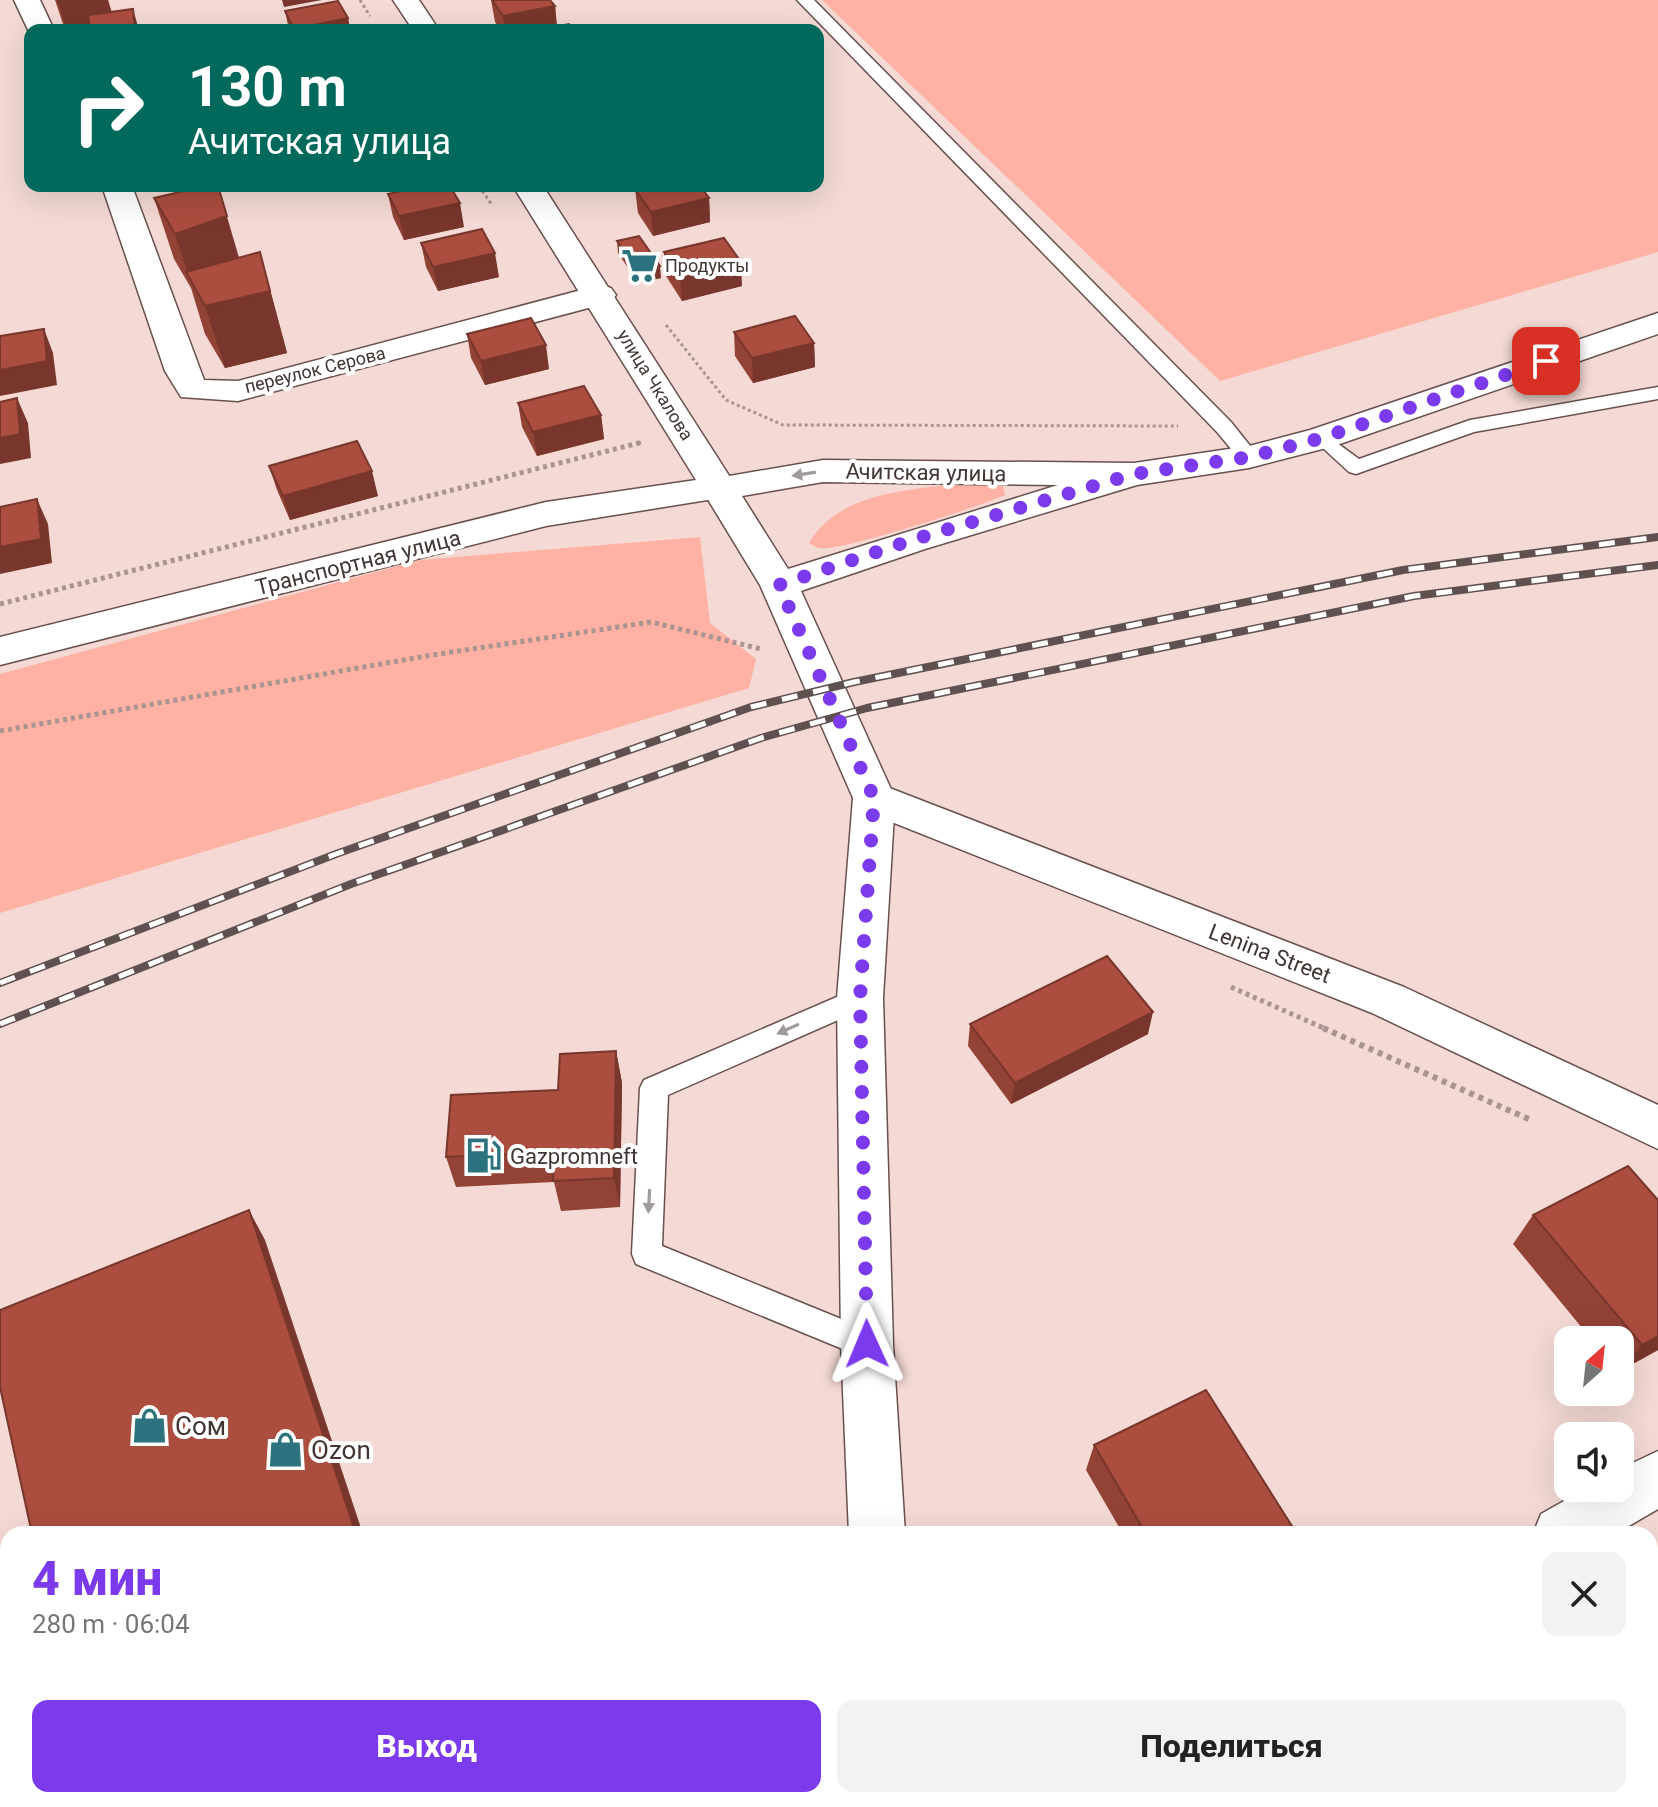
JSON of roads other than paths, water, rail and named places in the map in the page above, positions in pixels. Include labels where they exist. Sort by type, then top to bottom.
[{"type":"main road","points":[[27,0],[38,24]]},
{"type":"main road","points":[[406,0],[422,24]]},
{"type":"main road","name":"переулок Серова","points":[[119,192],[182,371],[193,390],[238,391],[600,295]]},
{"type":"main road","name":"улица Чкалова","points":[[532,192],[600,295],[779,585],[874,798]]},
{"type":"main road","name":"Ачитская улица","points":[[779,585],[912,540],[1134,474],[1249,457],[1322,438],[1658,323]]},
{"type":"main road","name":"Ачитская улица","points":[[719,488],[823,471],[1134,474]]},
{"type":"main road","name":"Транспортная улица","points":[[0,651],[546,514],[719,488]]},
{"type":"main road","points":[[874,798],[860,998],[867,1344],[877,1526]]},
{"type":"main road","name":"Lenina Street","points":[[874,798],[1388,1000],[1658,1128]]},
{"type":"main road","points":[[1575,1526],[1658,1478]]},
{"type":"lane","points":[[805,0],[1224,427],[1249,457]]},
{"type":"lane","points":[[1322,438],[1356,467],[1470,426],[1658,393]]},
{"type":"lane","points":[[860,998],[654,1088],[647,1254],[867,1344]]},
{"type":"railway","points":[[0,983],[336,854],[751,707],[854,682],[1403,570],[1658,537]]},
{"type":"railway","points":[[0,1024],[351,884],[761,738],[867,708],[1414,596],[1658,565]]},
{"type":"place","name":"Продукты","points":[[639,266]]},
{"type":"place","name":"Gazpromneft","points":[[484,1156]]},
{"type":"place","name":"Сом","points":[[149,1426]]},
{"type":"place","name":"Ozon","points":[[285,1450]]}]
